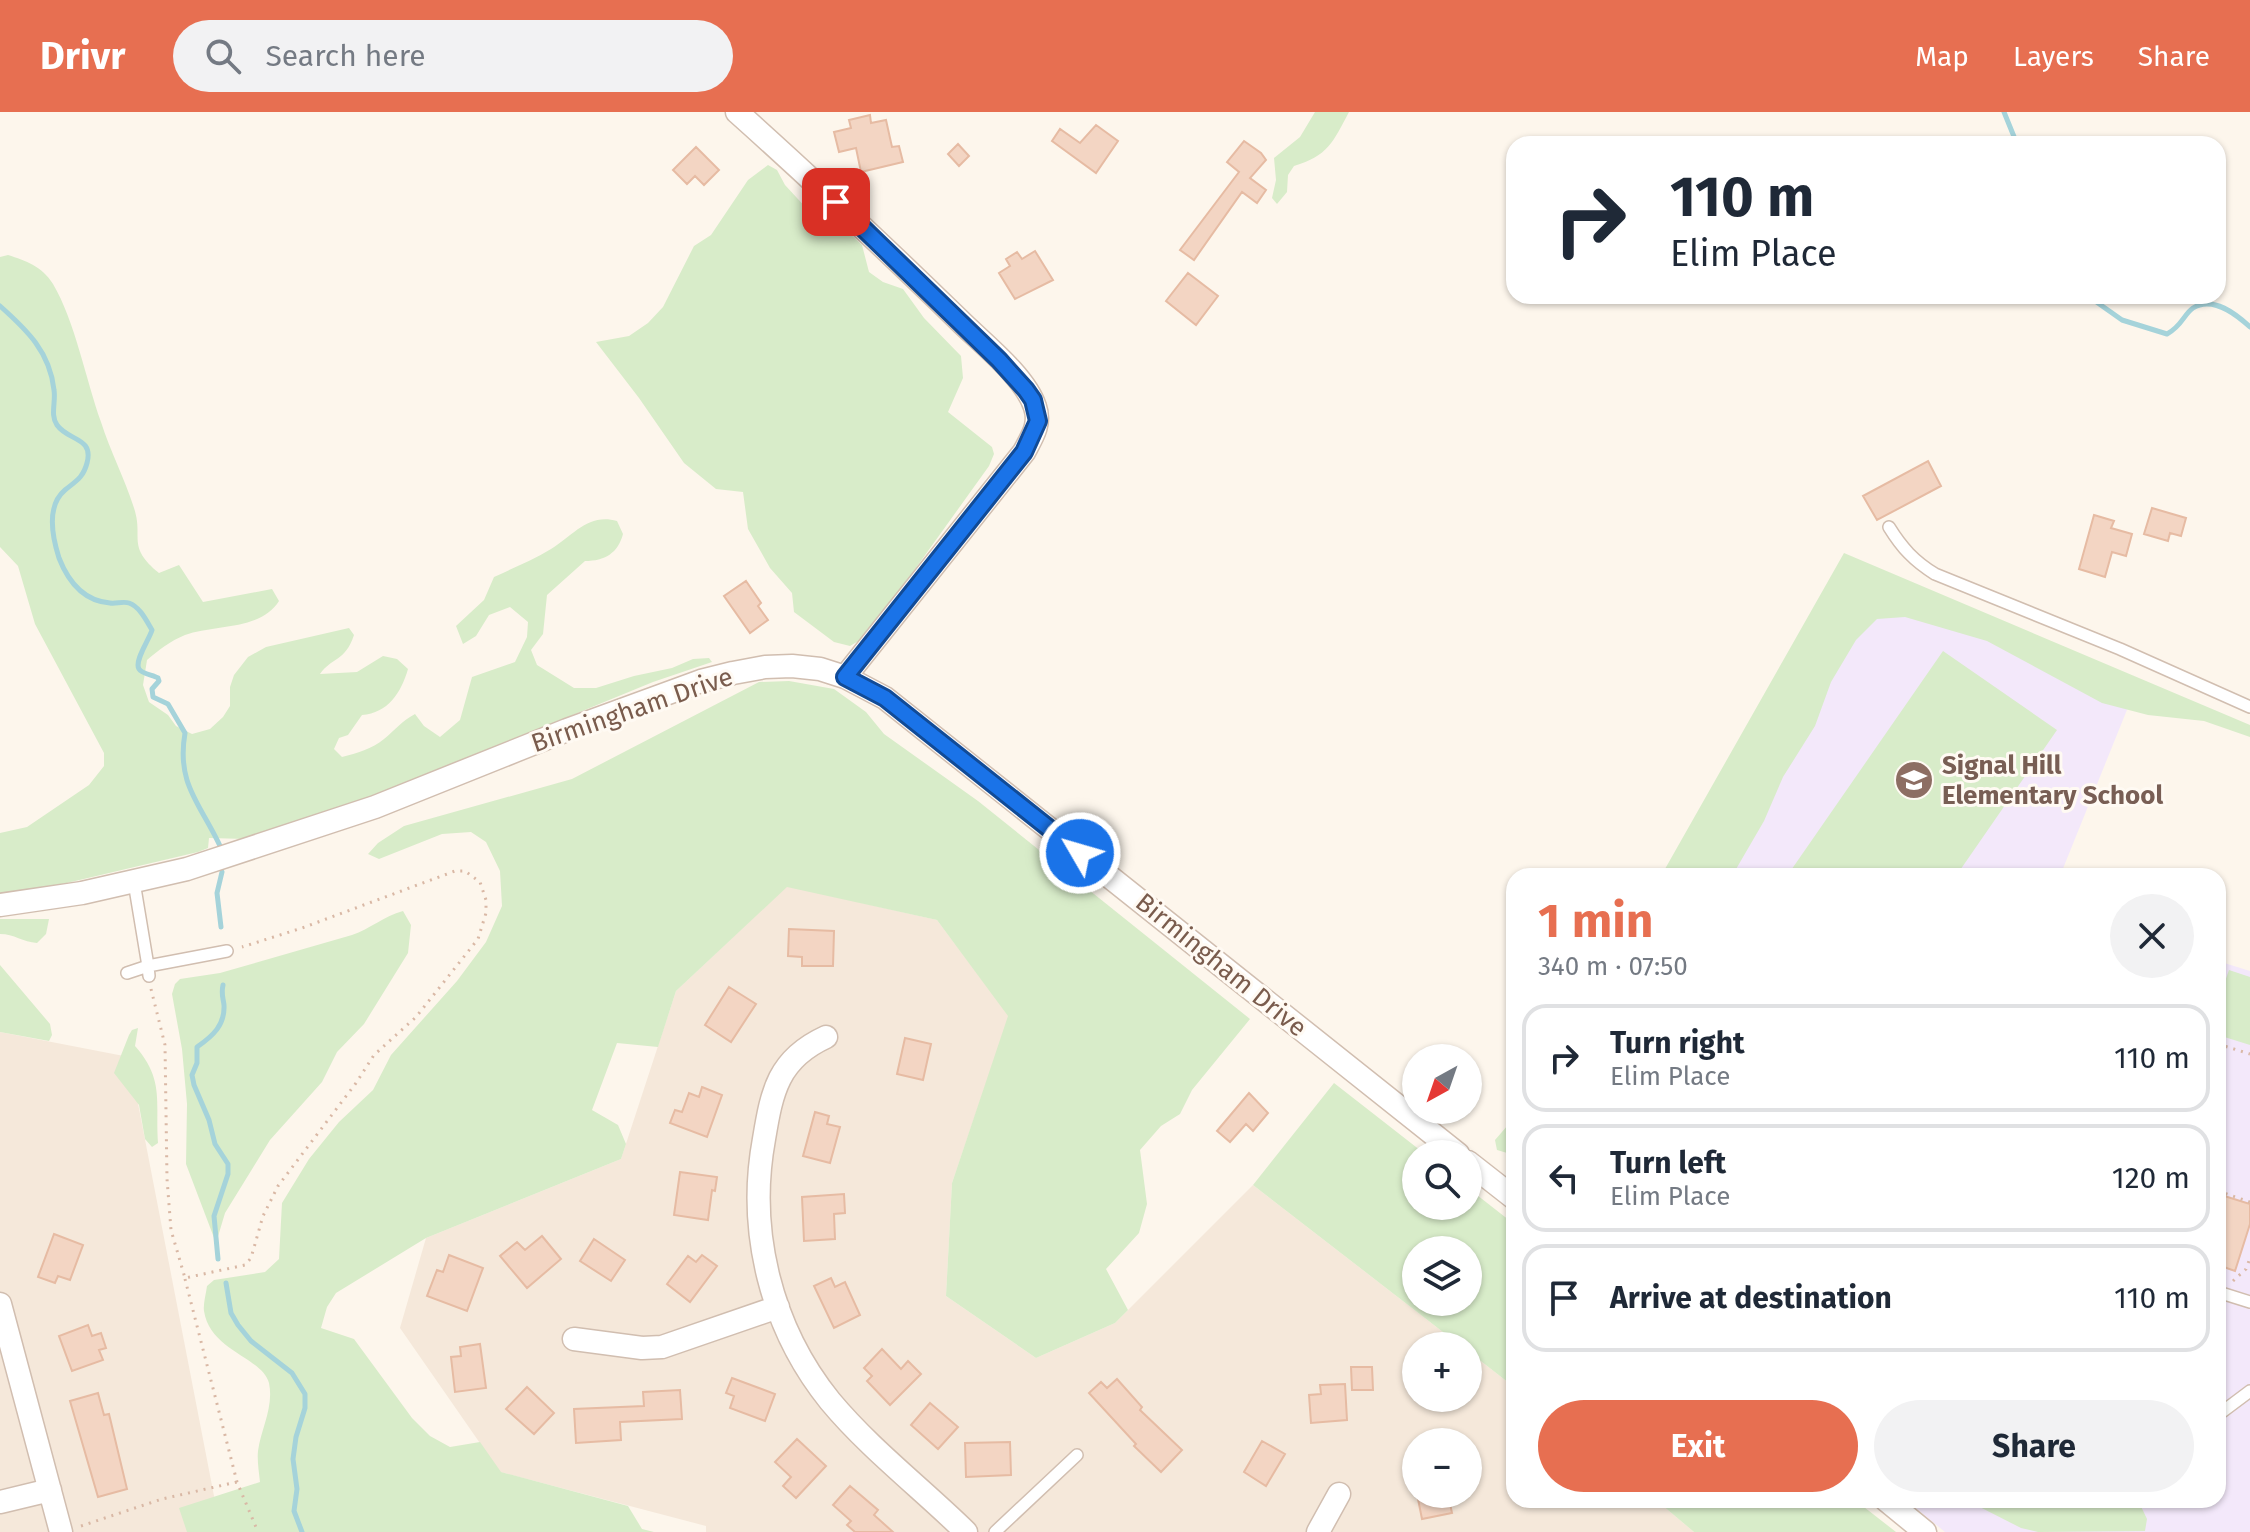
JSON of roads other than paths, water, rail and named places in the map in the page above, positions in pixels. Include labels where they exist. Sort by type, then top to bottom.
[{"type":"street","points":[[737,112],[855,219],[999,360],[1026,390],[1037,411],[1035,431],[1024,452],[845,677]]},
{"type":"street","name":"Birmingham Drive","points":[[0,905],[134,882],[187,869],[375,807],[567,730],[701,681],[765,667],[820,669],[845,677],[885,698],[1440,1140]]},
{"type":"street","points":[[826,1037],[808,1045],[792,1059],[779,1077],[771,1099],[757,1190],[759,1230],[768,1276],[801,1358],[831,1402],[966,1532]]},
{"type":"street","points":[[1482,1173],[1506,1192]]},
{"type":"street","points":[[0,1304],[50,1490],[68,1530]]},
{"type":"street","points":[[574,1339],[642,1348],[662,1347],[778,1307]]},
{"type":"street","points":[[0,1502],[50,1490]]},
{"type":"street","points":[[1318,1532],[1339,1494]]},
{"type":"street","points":[[1896,1508],[1925,1532]]},
{"type":"lane","points":[[1889,527],[1902,549],[1935,574],[2120,649],[2250,707]]},
{"type":"lane","points":[[134,882],[148,971]]},
{"type":"lane","points":[[127,973],[148,971],[227,951]]},
{"type":"lane","points":[[2226,1294],[2250,1302]]},
{"type":"lane","points":[[2226,1409],[2250,1391]]},
{"type":"lane","points":[[995,1532],[1077,1455]]},
{"type":"waterway","points":[[2004,112],[2014,136]]},
{"type":"waterway","points":[[2099,304],[2122,320],[2167,334],[2193,308],[2209,304]]},
{"type":"waterway","points":[[2209,304],[2224,308],[2250,327]]},
{"type":"waterway","points":[[0,306],[28,333],[48,364],[57,425],[87,448],[87,463],[83,472],[55,504],[52,522],[59,558],[72,582],[85,594],[101,601],[133,605],[152,630],[140,656],[139,669],[158,678],[152,689],[153,697],[168,704],[185,733],[183,751],[187,781],[221,848]]},
{"type":"waterway","points":[[221,927],[217,893],[222,872]]},
{"type":"waterway","points":[[218,1259],[214,1216],[228,1174],[228,1164],[215,1144],[192,1075],[197,1063],[197,1047],[220,1024],[224,1005],[223,985]]},
{"type":"waterway","points":[[226,1283],[231,1313],[238,1325],[251,1341],[292,1373],[305,1394],[305,1408],[293,1459],[297,1489],[294,1511],[302,1532]]},
{"type":"place","name":"Signal Hill Elementary School","points":[[1914,780]]}]
